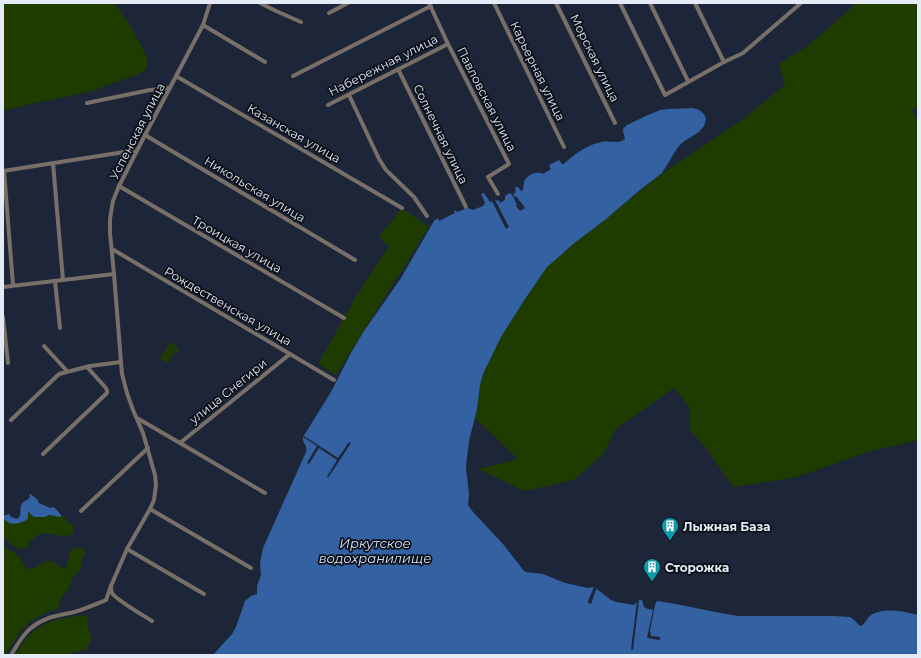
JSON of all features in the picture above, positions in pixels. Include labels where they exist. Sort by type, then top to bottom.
[{"type":"street","name":"Успенская улица","points":[[11,655],[23,636],[37,623],[52,616],[74,612],[106,600],[127,549],[154,500],[156,485],[148,448],[127,393],[120,362],[110,219],[113,200],[119,186],[203,26],[210,3]]},
{"type":"street","points":[[260,3],[276,12],[301,22]]},
{"type":"street","points":[[329,13],[348,3]]},
{"type":"street","name":"Карьерная улица","points":[[494,3],[564,147]]},
{"type":"street","name":"Морская улица","points":[[556,3],[615,123]]},
{"type":"street","points":[[620,3],[665,95],[688,81],[743,53],[801,3]]},
{"type":"street","points":[[650,3],[688,81]]},
{"type":"street","points":[[695,3],[724,62]]},
{"type":"street","points":[[293,76],[430,5]]},
{"type":"street","name":"Павловская улица","points":[[430,5],[448,44],[509,164],[488,177],[498,194]]},
{"type":"street","points":[[203,26],[265,62]]},
{"type":"street","name":"Набережная улица","points":[[328,105],[448,44]]},
{"type":"street","name":"Солнечная улица","points":[[398,69],[466,207]]},
{"type":"street","name":"Казанская улица","points":[[176,76],[402,208]]},
{"type":"street","points":[[87,103],[150,90],[170,88]]},
{"type":"street","points":[[349,95],[386,170],[414,196],[427,216]]},
{"type":"street","name":"Никольская улица","points":[[145,135],[355,260]]},
{"type":"street","points":[[13,285],[4,171],[137,150]]},
{"type":"street","points":[[53,163],[62,280]]},
{"type":"street","name":"Троицкая улица","points":[[119,186],[344,318]]},
{"type":"street","name":"Рождественская улица","points":[[112,249],[334,380]]},
{"type":"street","points":[[3,287],[114,274]]},
{"type":"street","points":[[55,281],[60,328]]},
{"type":"street","points":[[3,317],[8,363]]},
{"type":"street","points":[[44,346],[67,371]]},
{"type":"street","name":"улица Снегири","points":[[180,443],[290,354]]},
{"type":"street","points":[[11,420],[59,374],[87,367],[120,362]]},
{"type":"street","points":[[43,454],[107,394],[106,388],[87,367]]},
{"type":"street","points":[[137,418],[265,493]]},
{"type":"street","points":[[81,511],[148,448]]},
{"type":"street","points":[[150,509],[251,568]]},
{"type":"street","points":[[127,549],[204,594]]},
{"type":"street","points":[[111,586],[112,593],[121,602],[152,620]]},
{"type":"green space","points":[[3,3],[114,3],[140,42],[147,58],[148,66],[146,70],[139,74],[89,92],[3,111]]},
{"type":"green space","points":[[857,3],[918,3],[918,105],[912,111],[918,121],[918,447],[916,440],[873,450],[797,477],[733,487],[706,448],[690,430],[689,407],[674,388],[617,428],[603,454],[574,480],[524,491],[478,469],[518,459],[475,418],[483,374],[501,337],[547,267],[654,179],[743,119],[785,85],[779,64],[809,45]]},
{"type":"green space","points":[[402,208],[429,227],[336,375],[318,364],[357,295],[389,246],[379,237]]},
{"type":"green space","points":[[170,342],[180,351],[173,354],[168,363],[160,359]]},
{"type":"green space","points":[[27,512],[35,517],[45,517],[49,515],[60,517],[61,515],[65,518],[67,523],[74,526],[73,531],[68,536],[46,533],[42,534],[33,538],[28,547],[24,549],[17,548],[4,537],[3,518],[6,521],[15,524],[27,520]]},
{"type":"green space","points":[[3,542],[6,548],[16,554],[29,569],[44,562],[50,561],[65,569],[72,549],[80,548],[86,552],[82,559],[82,567],[72,579],[68,590],[62,596],[58,608],[29,623],[21,631],[4,655],[3,655]]},
{"type":"green space","points":[[87,615],[88,627],[92,639],[86,650],[73,652],[71,655],[15,655],[29,635],[38,628],[65,618]]},
{"type":"water","name":"Иркутское водохранилище","points":[[693,108],[704,114],[706,119],[704,126],[699,132],[678,147],[662,173],[572,245],[547,267],[501,337],[483,374],[477,409],[469,441],[466,468],[469,495],[468,505],[503,544],[524,571],[543,574],[565,583],[588,588],[594,587],[616,602],[634,605],[639,600],[642,600],[644,607],[654,610],[656,602],[658,601],[738,616],[850,617],[861,626],[871,615],[882,611],[894,610],[907,612],[918,615],[918,655],[213,655],[232,634],[245,601],[251,596],[257,594],[257,586],[261,575],[260,563],[263,548],[306,452],[303,437],[331,392],[364,331],[401,278],[434,221],[438,218],[439,221],[455,213],[454,211],[456,210],[457,212],[468,208],[473,210],[483,206],[485,203],[481,194],[484,193],[490,202],[499,200],[500,203],[505,200],[505,196],[510,193],[512,195],[516,192],[516,187],[518,187],[521,191],[523,190],[524,181],[529,176],[536,173],[543,174],[551,169],[549,165],[559,160],[562,164],[564,164],[579,152],[597,143],[622,141],[625,139],[623,129],[627,125],[648,115],[660,110]]},
{"type":"water","points":[[30,494],[37,499],[39,503],[50,508],[54,507],[61,517],[49,515],[45,517],[34,517],[28,512],[27,520],[14,524],[9,523],[3,518],[5,515],[9,514],[11,517],[17,519],[20,516],[22,504],[28,500]]},
{"type":"pier","points":[[513,194],[525,208],[520,211],[516,206],[517,205],[512,195]]},
{"type":"pier","points":[[495,200],[509,227],[506,229],[492,201]]},
{"type":"pier","points":[[304,436],[338,458],[349,442],[351,443],[328,478],[327,477],[337,460],[319,448],[309,464],[307,463],[317,446],[303,437]]},
{"type":"pier","points":[[594,587],[596,590],[591,604],[588,603],[588,601]]},
{"type":"pier","points":[[639,600],[633,650],[631,649],[637,601]]},
{"type":"pier","points":[[653,610],[650,631],[651,636],[660,637],[660,640],[647,638]]},
{"type":"place","name":"Лыжная База","points":[[670,541]]},
{"type":"place","name":"Сторожка","points":[[652,582]]}]
